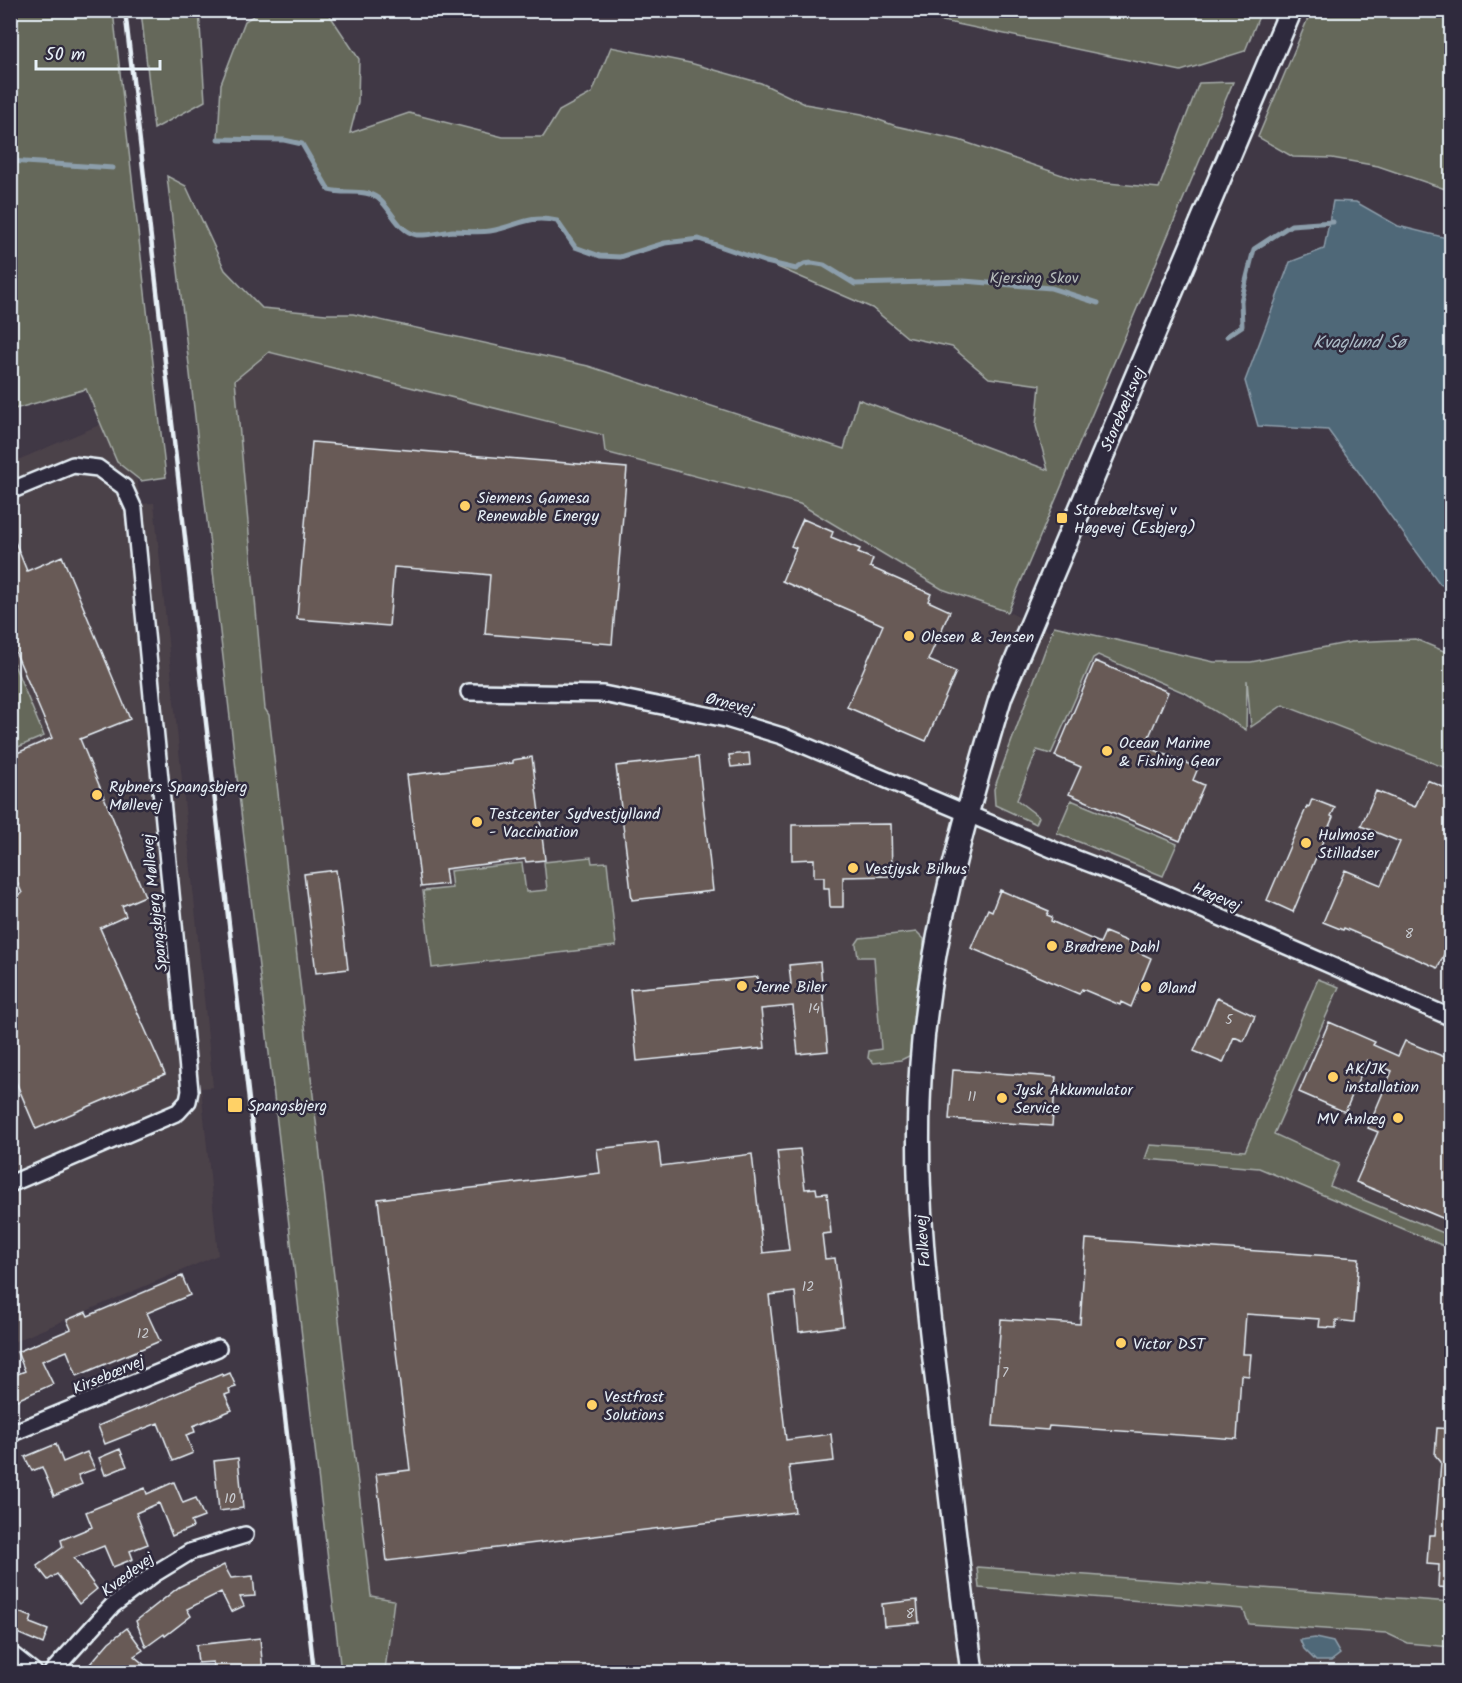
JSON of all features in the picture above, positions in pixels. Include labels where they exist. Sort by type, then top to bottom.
[{"type":"street","name":"Storebæltsvej","points":[[967,812],[1001,696],[1291,10]]},
{"type":"street","name":"Spangsbjerg Møllevej","points":[[10,491],[74,465],[98,468],[124,487],[134,509],[190,1091],[188,1101],[178,1112],[10,1184]]},
{"type":"street","name":"Ørnevej","points":[[469,692],[603,694],[726,719],[782,736],[967,812]]},
{"type":"street","name":"Høgevej","points":[[967,812],[1054,850],[1148,886],[1452,1018]]},
{"type":"street","name":"Falkevej","points":[[967,812],[944,904],[932,972],[922,1059],[919,1132],[920,1221],[928,1308],[972,1672]]},
{"type":"street","name":"Kirsebærvej","points":[[10,1434],[219,1348]]},
{"type":"street","name":"Kvædevej","points":[[52,1672],[113,1605],[154,1574],[190,1552],[245,1535]]},
{"type":"street","points":[[10,1653],[34,1672]]},
{"type":"shaded area","points":[[269,352],[603,435],[605,452],[800,504],[1008,612],[1251,727],[1283,705],[1451,770],[1451,1672],[385,1672],[394,1601],[371,1596],[269,716],[265,709],[235,380]]},
{"type":"shaded area","name":"Rybners Spangsbjerg Møllevej","points":[[125,414],[141,504],[154,503],[213,1087],[201,1088],[218,1255],[11,1343],[11,463]]},
{"type":"green space","points":[[11,10],[113,11],[166,477],[141,481],[117,462],[86,389],[11,410]]},
{"type":"green space","name":"Kjersing Skov","points":[[263,10],[327,11],[359,59],[358,102],[350,133],[409,113],[503,137],[543,137],[559,111],[592,93],[611,47],[690,63],[761,83],[805,104],[862,114],[896,126],[959,140],[1077,180],[1159,188],[1199,83],[1233,82],[1008,612],[942,589],[800,504],[605,452],[603,435],[269,352],[235,380],[265,709],[269,715],[371,1596],[394,1600],[385,1670],[382,1672],[341,1672],[167,176],[186,186],[225,270],[262,308],[353,314],[588,366],[844,449],[858,399],[1048,470],[1036,426],[1040,385],[989,378],[952,347],[907,337],[872,308],[766,262],[699,239],[665,243],[620,257],[600,256],[575,247],[557,221],[546,219],[530,220],[486,232],[454,231],[417,235],[405,230],[376,197],[370,194],[329,190],[302,144],[284,140],[218,139],[221,84],[245,21]]},
{"type":"green space","points":[[1261,10],[1245,51],[1181,71],[895,11]]},
{"type":"green space","points":[[141,11],[199,11],[205,101],[154,129]]},
{"type":"green space","points":[[1311,11],[1451,11],[1451,191],[1378,166],[1332,158],[1293,157],[1258,137]]},
{"type":"green space","points":[[1054,626],[1214,662],[1251,662],[1351,642],[1415,639],[1451,654],[1451,770],[1283,705],[1251,727],[1247,680],[1246,730],[1187,694],[1098,655],[1093,658],[1051,754],[1037,750],[1017,800],[1039,817],[1036,824],[995,805],[994,789]]},
{"type":"green space","points":[[10,655],[44,736],[11,750],[10,750]]},
{"type":"green space","points":[[1071,800],[1177,844],[1163,876],[1057,833]]},
{"type":"green space","points":[[591,857],[592,863],[607,862],[616,946],[432,968],[423,891],[452,888],[450,871],[522,863],[526,892],[547,890],[544,862]]},
{"type":"green space","points":[[917,932],[924,939],[924,947],[911,1051],[909,1056],[901,1060],[874,1063],[868,1058],[869,1051],[881,1049],[874,957],[858,957],[856,944],[860,938]]},
{"type":"green space","points":[[1318,979],[1339,987],[1274,1134],[1339,1164],[1330,1186],[1451,1236],[1451,1249],[1259,1168],[1145,1159],[1150,1145],[1245,1151]]},
{"type":"green space","points":[[977,1567],[1451,1602],[1451,1647],[1407,1643],[1386,1633],[1249,1624],[1243,1609],[979,1588]]},
{"type":"water","name":"Kvaglund Sø","points":[[1333,201],[1356,202],[1398,226],[1451,239],[1451,590],[1440,584],[1328,430],[1258,426],[1245,381],[1290,262],[1324,249]]},
{"type":"water","points":[[1315,1638],[1333,1642],[1340,1654],[1331,1661],[1316,1661],[1304,1649],[1300,1640]]},
{"type":"building","name":"Siemens Gamesa Renewable Energy","points":[[312,442],[627,468],[612,644],[485,634],[490,575],[471,573],[394,567],[389,626],[297,619]]},
{"type":"building","name":"Olesen & Jensen","points":[[803,519],[833,532],[831,537],[860,549],[858,553],[873,559],[870,567],[931,594],[928,601],[950,611],[928,660],[956,672],[926,741],[847,707],[883,625],[782,581],[796,548],[791,546]]},
{"type":"building","name":"Rybners Spangsbjerg Møllevej","points":[[11,532],[27,571],[62,556],[130,719],[80,739],[145,896],[122,906],[126,916],[100,928],[165,1074],[36,1129],[10,1068],[10,898],[22,893],[10,866],[10,756],[52,738],[10,639]]},
{"type":"building","name":"Ocean Marine & Fishing Gear","points":[[1095,661],[1168,692],[1145,746],[1198,768],[1193,780],[1204,785],[1180,841],[1069,794],[1081,767],[1055,756]]},
{"type":"building","points":[[749,753],[750,765],[731,767],[729,755]]},
{"type":"building","name":"Testcenter Sydvestjylland - Vaccination","points":[[532,757],[545,860],[526,862],[525,859],[445,869],[447,884],[421,887],[407,775],[513,763],[513,760]]},
{"type":"building","points":[[698,757],[713,891],[632,900],[616,766]]},
{"type":"building","points":[[1427,780],[1452,791],[1452,936],[1438,968],[1344,928],[1343,930],[1323,922],[1345,870],[1381,885],[1400,842],[1361,826],[1376,791],[1415,807]]},
{"type":"building","name":"Hulmose Stilladser","points":[[1312,799],[1335,808],[1293,912],[1267,900]]},
{"type":"building","name":"Vestjysk Bilhus","points":[[891,824],[892,876],[843,877],[843,907],[830,907],[829,888],[824,888],[824,877],[814,877],[814,859],[792,860],[792,825]]},
{"type":"building","points":[[336,870],[348,969],[316,973],[304,874]]},
{"type":"building","name":"Brødrene Dahl","points":[[1000,890],[1049,911],[1047,915],[1052,917],[1051,921],[1100,943],[1105,932],[1134,944],[1132,949],[1151,958],[1131,1007],[1121,1002],[1120,1005],[1082,989],[1079,994],[971,948],[988,909],[992,911]]},
{"type":"building","points":[[820,962],[828,1051],[798,1054],[793,1006],[761,1009],[765,1048],[637,1061],[630,989],[758,977],[758,987],[791,984],[789,965]]},
{"type":"building","points":[[1217,998],[1255,1016],[1244,1041],[1234,1037],[1223,1063],[1194,1051]]},
{"type":"building","points":[[1329,1022],[1375,1042],[1373,1045],[1398,1056],[1405,1041],[1452,1060],[1452,1222],[1356,1182],[1378,1132],[1368,1128],[1392,1071],[1367,1060],[1345,1112],[1299,1092]]},
{"type":"building","name":"Jysk Akkumulator Service","points":[[953,1070],[1056,1077],[1052,1126],[949,1119]]},
{"type":"building","name":"Vestfrost Solutions","points":[[658,1142],[661,1166],[752,1154],[763,1253],[789,1250],[777,1151],[800,1149],[805,1189],[816,1188],[817,1194],[827,1193],[831,1233],[822,1234],[825,1259],[835,1258],[843,1326],[799,1332],[795,1292],[769,1295],[786,1440],[831,1434],[834,1461],[789,1466],[795,1512],[387,1561],[376,1474],[410,1470],[378,1199],[600,1173],[597,1149]]},
{"type":"building","name":"Victor DST","points":[[1086,1239],[1359,1258],[1354,1322],[1336,1320],[1336,1328],[1319,1327],[1320,1319],[1246,1314],[1243,1354],[1251,1354],[1249,1376],[1241,1375],[1237,1439],[1049,1426],[1048,1430],[993,1426],[1001,1319],[1080,1324]]},
{"type":"building","points":[[182,1276],[190,1295],[147,1313],[160,1341],[77,1376],[67,1351],[42,1361],[53,1384],[10,1403],[10,1377],[25,1371],[17,1352],[71,1329],[67,1320],[86,1312],[88,1316]]},
{"type":"building","points":[[230,1373],[236,1387],[229,1389],[230,1393],[225,1395],[232,1410],[193,1426],[195,1432],[186,1435],[193,1453],[173,1461],[158,1423],[105,1444],[98,1426],[222,1374],[223,1376]]},
{"type":"building","points":[[1437,1428],[1452,1429],[1452,1588],[1438,1587],[1439,1565],[1427,1564],[1429,1535],[1435,1535],[1441,1462],[1435,1455]]},
{"type":"building","points":[[56,1444],[63,1462],[87,1452],[95,1469],[78,1475],[82,1484],[54,1496],[42,1467],[32,1471],[25,1457]]},
{"type":"building","points":[[120,1449],[127,1466],[105,1475],[99,1458]]},
{"type":"building","points":[[238,1458],[243,1508],[219,1511],[214,1461]]},
{"type":"building","points":[[174,1482],[183,1503],[196,1498],[204,1517],[191,1522],[193,1527],[172,1536],[159,1503],[136,1513],[148,1544],[130,1551],[133,1559],[113,1567],[104,1546],[74,1558],[97,1589],[79,1604],[57,1574],[48,1580],[37,1566],[63,1547],[61,1540],[92,1527],[86,1512],[145,1488],[147,1494]]},
{"type":"building","points":[[224,1565],[231,1578],[253,1576],[255,1596],[240,1597],[244,1606],[231,1612],[221,1592],[187,1609],[191,1616],[146,1647],[136,1621],[179,1587]]},
{"type":"building","points":[[917,1600],[919,1623],[884,1626],[882,1604]]},
{"type":"building","points":[[10,1609],[32,1617],[30,1623],[48,1630],[43,1644],[10,1630]]},
{"type":"building","points":[[127,1628],[143,1650],[134,1656],[153,1672],[83,1672],[109,1642]]},
{"type":"building","points":[[260,1638],[263,1672],[214,1672],[213,1662],[198,1663],[196,1645]]},
{"type":"waterway","points":[[218,139],[284,140],[302,144],[329,190],[370,194],[376,197],[405,230],[417,235],[453,231],[485,232],[530,220],[546,219],[557,221],[575,247],[600,256],[620,257],[665,243],[699,239],[766,262],[796,269],[804,264],[824,265],[855,284],[964,281],[1051,288],[1098,303]]},
{"type":"waterway","points":[[10,161],[113,168]]},
{"type":"waterway","points":[[1227,336],[1242,326],[1241,301],[1254,249],[1291,225],[1333,222]]},
{"type":"railway","points":[[125,10],[314,1672]]},
{"type":"place","name":"Siemens Gamesa Renewable Energy","points":[[465,506]]},
{"type":"place","name":"Storebæltsvej v Høgevej (Esbjerg)","points":[[1062,518]]},
{"type":"place","name":"Olesen & Jensen","points":[[909,636]]},
{"type":"place","name":"Ocean Marine & Fishing Gear","points":[[1107,751]]},
{"type":"place","name":"Rybners Spangsbjerg Møllevej","points":[[97,795]]},
{"type":"place","name":"Testcenter Sydvestjylland - Vaccination","points":[[477,822]]},
{"type":"place","name":"Hulmose Stilladser","points":[[1306,843]]},
{"type":"place","name":"Vestjysk Bilhus","points":[[853,868]]},
{"type":"place","name":"Brødrene Dahl","points":[[1052,946]]},
{"type":"place","name":"Jerne Biler","points":[[742,986]]},
{"type":"place","name":"Øland","points":[[1146,987]]},
{"type":"place","name":"AK/JK installation","points":[[1333,1077]]},
{"type":"place","name":"Jysk Akkumulator Service","points":[[1002,1098]]},
{"type":"place","name":"Spangsbjerg","points":[[235,1105]]},
{"type":"place","name":"MV Anlæg","points":[[1398,1118]]},
{"type":"place","name":"Victor DST","points":[[1121,1343]]},
{"type":"place","name":"Vestfrost Solutions","points":[[592,1405]]}]
